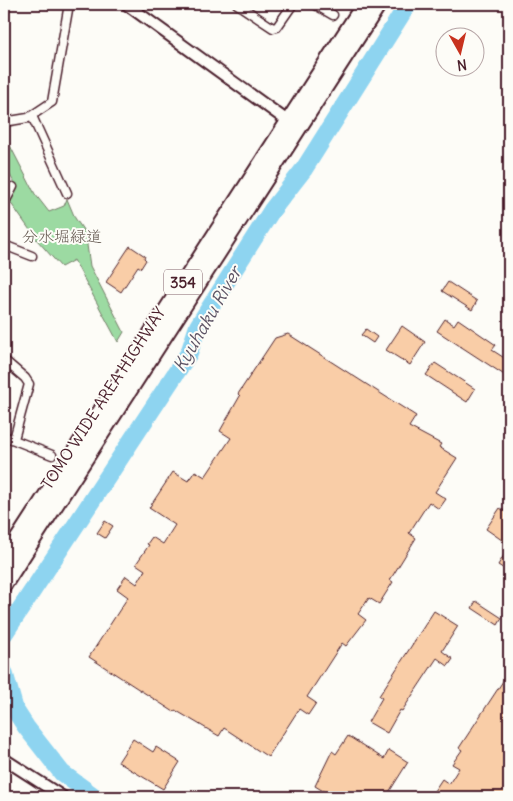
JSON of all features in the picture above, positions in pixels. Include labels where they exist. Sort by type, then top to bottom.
[{"type":"highway","name":"TOMO WIDE AREA HIGHWAY","points":[[4,585],[293,125],[364,4]]},
{"type":"highway","name":"TOMO WIDE AREA HIGHWAY","points":[[4,560],[293,125],[379,4]]},
{"type":"street","points":[[4,122],[32,116],[52,100],[69,4]]},
{"type":"street","points":[[126,4],[293,125]]},
{"type":"street","points":[[237,4],[273,28],[277,27],[292,4]]},
{"type":"street","points":[[314,4],[332,15]]},
{"type":"street","points":[[32,116],[67,192]]},
{"type":"street","points":[[4,204],[13,187]]},
{"type":"street","points":[[4,245],[32,256]]},
{"type":"street","points":[[4,360],[25,378],[29,384],[14,439]]},
{"type":"street","points":[[4,436],[52,455]]},
{"type":"street","points":[[4,759],[63,797]]},
{"type":"green space","name":"分水堀緑道","points":[[4,134],[35,194],[49,212],[64,206],[67,199],[75,218],[88,237],[87,245],[90,266],[124,332],[118,342],[74,260],[61,267],[37,240],[10,202],[17,188],[4,164]]},
{"type":"building","points":[[130,246],[145,256],[146,260],[141,268],[138,266],[121,292],[106,282]]},
{"type":"building","points":[[448,282],[477,301],[472,310],[442,291]]},
{"type":"building","points":[[445,319],[454,325],[458,319],[496,345],[492,350],[509,361],[509,378],[437,331]]},
{"type":"building","points":[[402,326],[425,342],[410,365],[386,350]]},
{"type":"building","points":[[366,329],[377,337],[373,343],[361,335]]},
{"type":"building","points":[[288,334],[416,416],[409,427],[441,444],[439,447],[457,458],[435,492],[446,499],[439,509],[429,502],[409,533],[416,538],[390,580],[393,582],[379,604],[369,598],[358,614],[366,620],[346,646],[342,643],[307,697],[316,703],[308,715],[299,709],[268,757],[224,728],[219,736],[175,710],[174,712],[89,657],[128,597],[117,589],[126,576],[137,584],[145,570],[136,564],[149,545],[147,544],[152,537],[163,544],[175,525],[149,508],[173,472],[188,481],[195,471],[205,477],[231,438],[220,431],[240,396],[238,394],[275,338]]},
{"type":"building","points":[[435,363],[475,389],[467,402],[426,375]]},
{"type":"building","points":[[500,508],[509,514],[509,545],[486,529]]},
{"type":"building","points":[[105,521],[113,526],[105,538],[97,533]]},
{"type":"building","points":[[509,547],[509,572],[498,565]]},
{"type":"building","points":[[476,601],[502,618],[498,625],[472,608]]},
{"type":"building","points":[[434,611],[458,626],[442,651],[453,659],[448,666],[437,658],[402,711],[400,710],[387,733],[368,722],[382,698],[379,696]]},
{"type":"building","points":[[509,672],[509,797],[430,797],[442,779],[449,784],[459,768],[452,764],[462,750],[459,748]]},
{"type":"building","points":[[348,736],[384,759],[389,750],[408,762],[386,797],[333,797],[315,786],[332,751],[336,754]]},
{"type":"building","points":[[133,739],[153,752],[156,747],[180,762],[163,789],[118,762]]},
{"type":"waterway","name":"Kyuhaku River","points":[[4,634],[189,353],[198,326],[272,210],[304,169],[408,4]]},
{"type":"waterway","name":"Kyuhaku River","points":[[4,672],[15,710],[26,727],[62,773],[95,797]]}]
